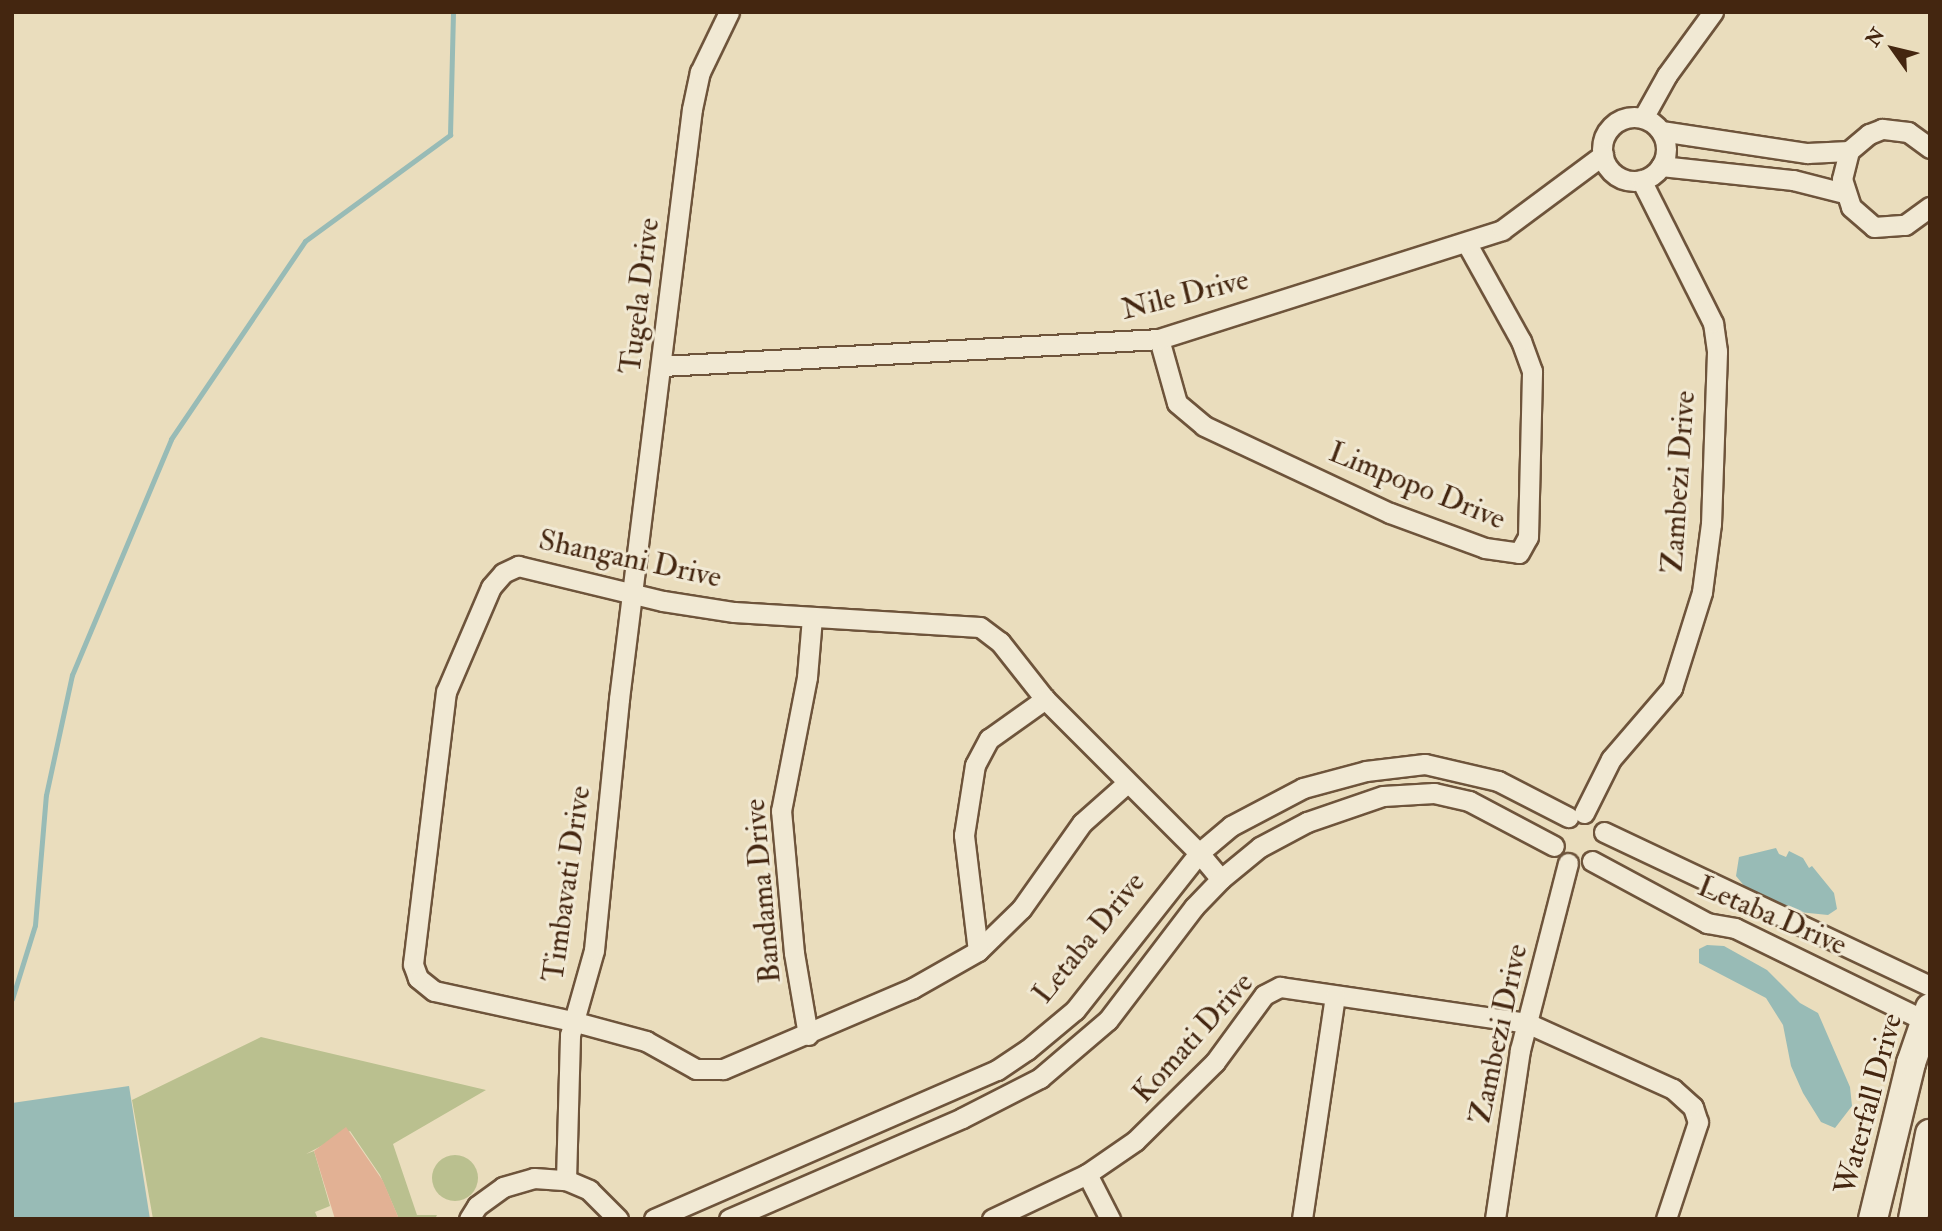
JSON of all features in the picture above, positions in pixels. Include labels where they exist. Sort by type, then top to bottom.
[{"type":"main road","name":"Waterfall Drive","points":[[1873,1219],[1928,1017]]},
{"type":"main road","points":[[1913,1219],[1930,1134]]},
{"type":"street","name":"Tugela Drive","points":[[632,594],[692,109],[700,72],[729,12]]},
{"type":"street","points":[[1643,118],[1667,75],[1713,12]]},
{"type":"street","points":[[1661,131],[1666,151],[1661,166],[1641,180],[1613,173],[1603,155],[1606,135],[1612,126],[1632,117],[1643,118],[1661,131],[1742,141],[1807,153],[1849,152]]},
{"type":"street","points":[[1930,148],[1920,138],[1895,129],[1869,134],[1849,152],[1843,165],[1844,193],[1851,207],[1874,227],[1905,225],[1930,208]]},
{"type":"street","name":"Nile Drive","points":[[662,366],[1159,338],[1467,244],[1517,220],[1603,155]]},
{"type":"street","points":[[1661,166],[1793,180],[1844,193]]},
{"type":"street","name":"Zambezi Drive","points":[[1576,815],[1611,759],[1672,688],[1702,592],[1712,524],[1717,351],[1713,323],[1641,180]]},
{"type":"street","name":"Limpopo Drive","points":[[1159,338],[1177,402],[1204,426],[1390,513],[1485,548],[1519,553],[1528,537],[1532,371],[1521,341],[1467,244]]},
{"type":"street","name":"Shangani Drive","points":[[572,1021],[434,991],[415,972],[414,942],[446,692],[485,599],[497,578],[509,568],[530,566],[632,594],[734,612],[929,626],[971,623],[1000,642],[1045,699],[1199,853],[1221,879]]},
{"type":"street","name":"Timbavati Drive","points":[[566,1180],[572,1021],[594,950],[632,594]]},
{"type":"street","name":"Bandama Drive","points":[[808,1035],[794,953],[781,811],[807,677],[812,618]]},
{"type":"street","points":[[978,951],[964,835],[975,765],[989,739],[1045,699]]},
{"type":"street","name":"Letaba Drive","points":[[654,1219],[998,1069],[1027,1050],[1075,1010],[1199,853],[1231,825],[1303,788],[1366,771],[1425,764],[1498,781],[1576,815]]},
{"type":"street","points":[[572,1021],[646,1041],[707,1071],[741,1063],[808,1035],[913,988],[978,951],[1021,909],[1082,823],[1127,783]]},
{"type":"street","name":"Letaba Drive","points":[[729,1219],[962,1118],[1040,1079],[1108,1020],[1194,907],[1221,879],[1260,847],[1307,822],[1382,796],[1414,792],[1469,800],[1554,846]]},
{"type":"street","points":[[1576,815],[1600,823],[1604,832],[1603,849],[1592,861],[1568,863],[1554,846],[1554,831],[1576,815]]},
{"type":"street","name":"Letaba Drive","points":[[1604,832],[1771,914],[1930,986]]},
{"type":"street","points":[[1639,888],[1654,857]]},
{"type":"street","name":"Letaba Drive","points":[[1592,861],[1707,923],[1758,939],[1928,1017]]},
{"type":"street","name":"Zambezi Drive","points":[[1495,1219],[1527,1023],[1568,863]]},
{"type":"street","points":[[1758,939],[1771,914]]},
{"type":"street","name":"Komati Drive","points":[[992,1219],[1087,1174],[1159,1120],[1215,1062],[1270,990],[1293,987],[1335,996],[1527,1023],[1673,1089],[1693,1107],[1698,1122],[1667,1219]]},
{"type":"street","points":[[1301,1219],[1335,996]]},
{"type":"street","points":[[1087,1174],[1110,1219]]},
{"type":"street","points":[[469,1219],[477,1206],[503,1186],[534,1178],[566,1180],[589,1190],[618,1219]]},
{"type":"green space","points":[[261,1037],[486,1090],[393,1144],[417,1215],[437,1215],[435,1219],[399,1219],[380,1175],[350,1131],[306,1154],[314,1151],[330,1206],[315,1212],[318,1219],[153,1219],[132,1100]]},
{"type":"green space","points":[[455,1155],[471,1162],[478,1178],[471,1194],[455,1201],[439,1194],[432,1178],[439,1162]]},
{"type":"water","points":[[1776,848],[1779,854],[1786,857],[1789,851],[1803,858],[1809,868],[1812,866],[1834,893],[1837,909],[1828,915],[1789,911],[1746,888],[1736,876],[1739,857]]},
{"type":"water","points":[[1707,945],[1724,946],[1767,970],[1800,1003],[1818,1013],[1850,1087],[1852,1106],[1835,1128],[1821,1122],[1803,1093],[1791,1066],[1783,1025],[1766,998],[1699,963],[1699,949]]},
{"type":"water","points":[[129,1086],[150,1219],[12,1219],[12,1103]]},
{"type":"building","points":[[346,1127],[383,1181],[399,1219],[335,1219],[314,1151]]},
{"type":"waterway","points":[[12,999],[35,925],[46,795],[72,675],[171,439],[305,241],[450,135],[453,12]]}]
